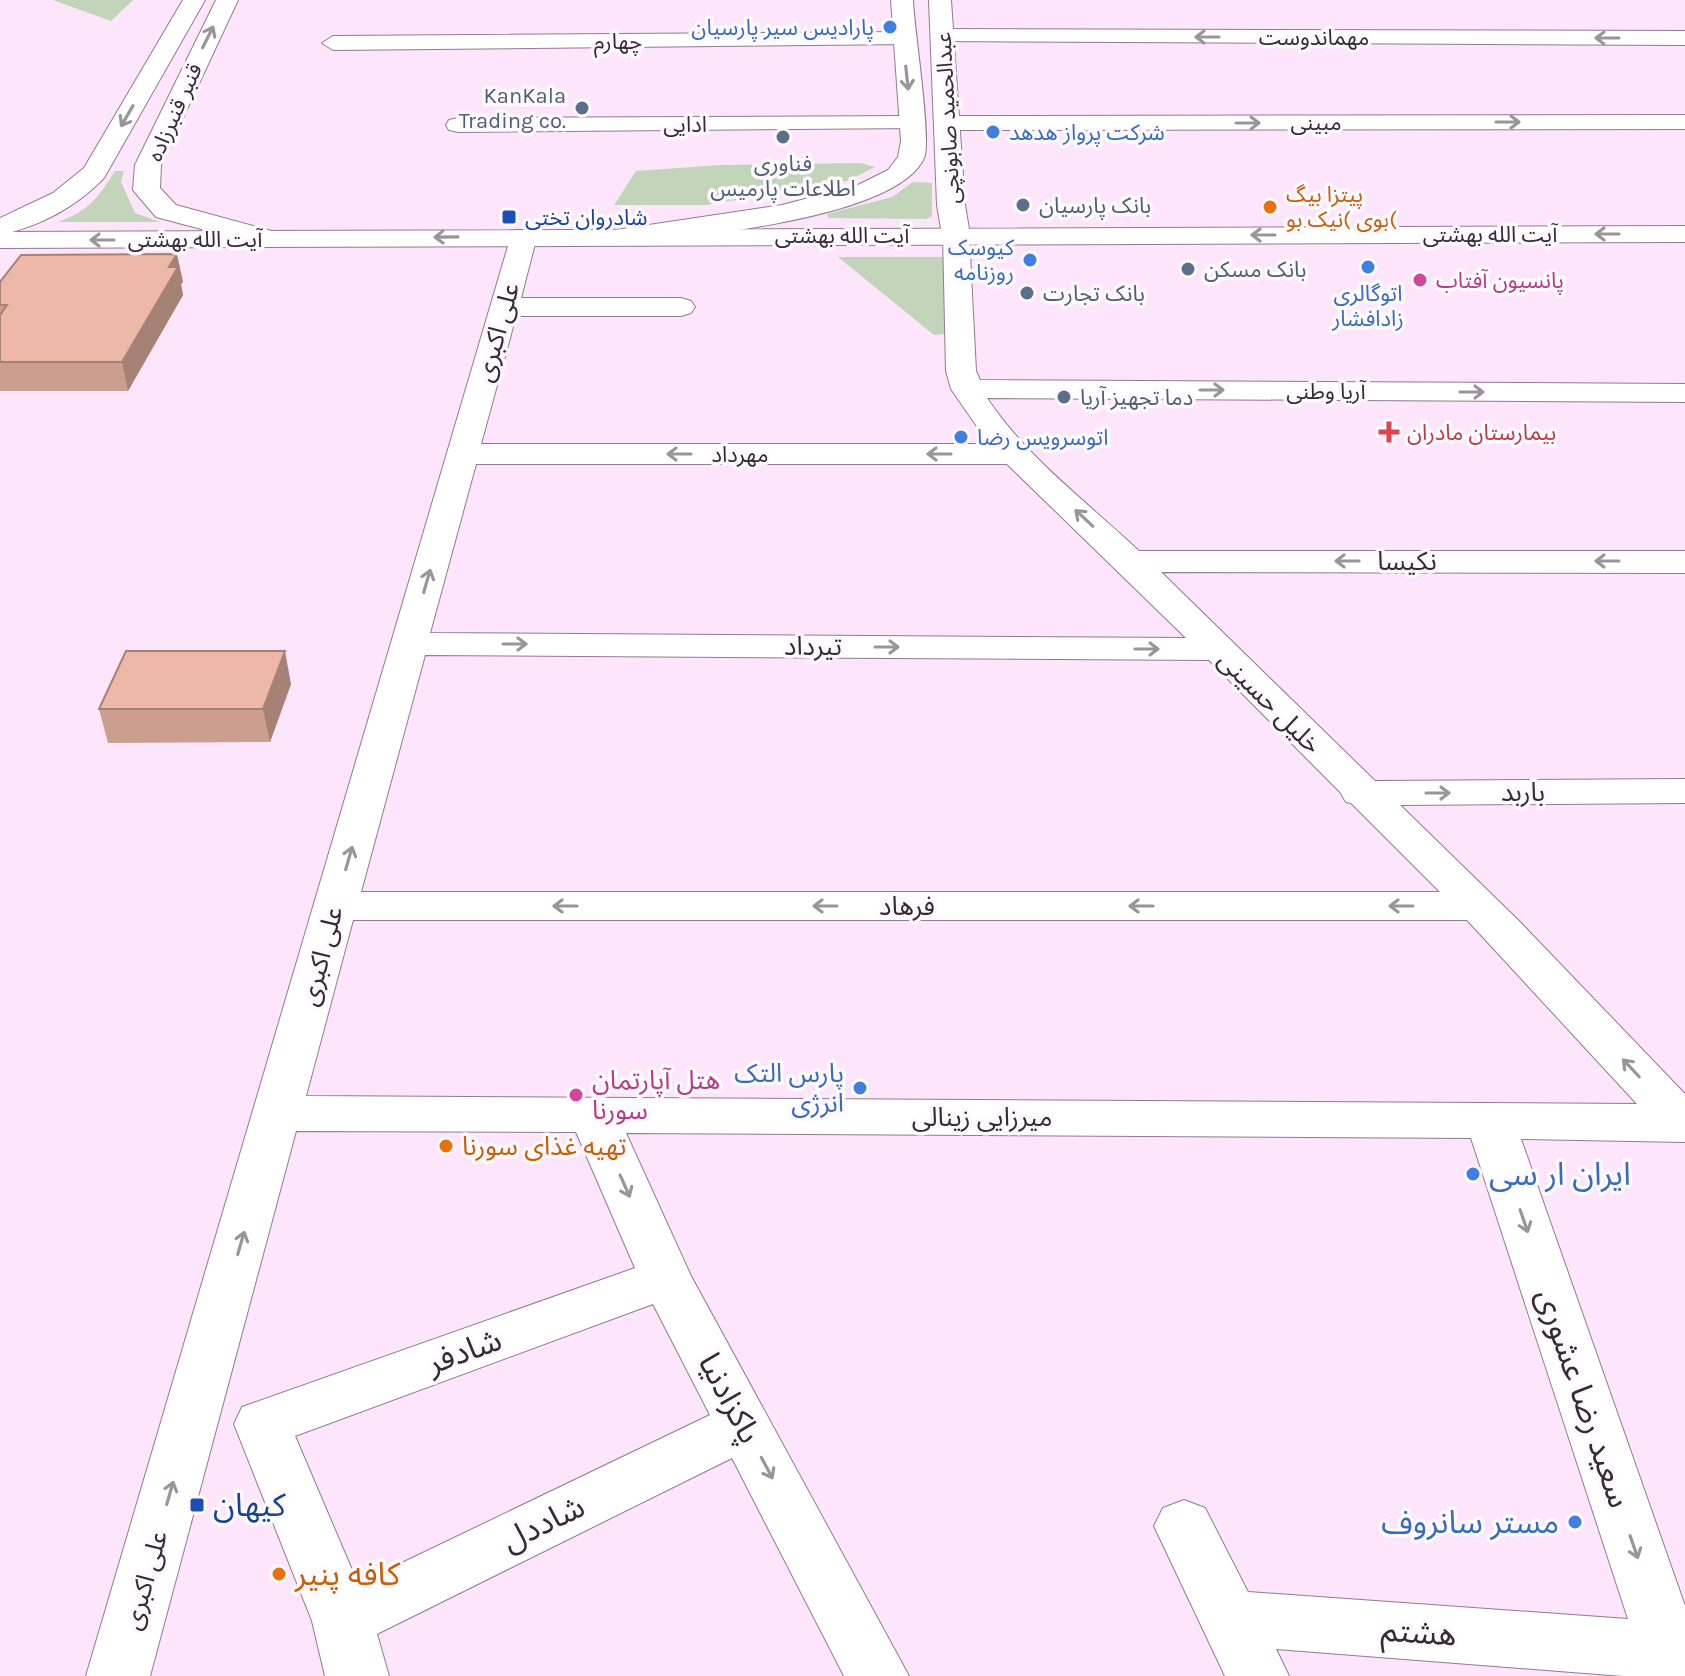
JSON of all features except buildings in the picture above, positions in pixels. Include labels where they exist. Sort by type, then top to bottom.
[{"type":"main road","name":"قنبر قنبرزاده","points":[[0,227],[42,213],[76,192],[95,172],[194,0]]},
{"type":"main road","name":"قنبر قنبرزاده","points":[[227,0],[148,165],[146,190],[166,211],[269,239]]},
{"type":"main road","name":"عبدالحمید صابونچی","points":[[625,236],[784,212],[875,190],[894,180],[907,168],[912,156],[902,0]]},
{"type":"main road","name":"عبدالحمید صابونچی","points":[[940,0],[956,235]]},
{"type":"main road","points":[[912,123],[946,123]]},
{"type":"main road","name":"آیت الله بهشتی","points":[[0,240],[1685,234]]},
{"type":"street","name":"مهماندوست","points":[[943,36],[1685,38]]},
{"type":"street","name":"چهارم","points":[[333,43],[903,39]]},
{"type":"street","name":"مبینی","points":[[946,123],[1685,122]]},
{"type":"street","name":"ادایی","points":[[458,125],[912,123]]},
{"type":"street","name":"خلیل حسینی","points":[[956,235],[959,349],[966,389],[986,421],[1360,793],[1479,906],[1684,1123]]},
{"type":"street","name":"علی‌ اکبری","points":[[118,1676],[524,236]]},
{"type":"street","points":[[504,307],[681,307]]},
{"type":"street","name":"آریا وطنی","points":[[966,389],[1685,393]]},
{"type":"street","name":"مهرداد","points":[[462,454],[1017,454]]},
{"type":"street","name":"نکیسا","points":[[1130,561],[1685,562]]},
{"type":"street","name":"تیرداد","points":[[409,644],[1217,649]]},
{"type":"street","name":"باربد","points":[[1360,793],[1685,791]]},
{"type":"street","name":"فرهاد","points":[[335,906],[1479,906]]},
{"type":"street","name":"میرزایی زینالی","points":[[279,1113],[1684,1123]]},
{"type":"street","name":"پاکزادنیا","points":[[593,1115],[666,1278],[877,1676]]},
{"type":"street","name":"سعید رضا عشوری","points":[[1490,1121],[1674,1664]]},
{"type":"street","name":"شادفر","points":[[350,1649],[262,1424],[666,1278]]},
{"type":"street","name":"شاددل","points":[[350,1649],[744,1425]]},
{"type":"street","points":[[1184,1526],[1257,1676]]},
{"type":"street","name":"هشتم","points":[[1230,1618],[1674,1664]]},
{"type":"green space","points":[[53,0],[133,0],[111,21]]},
{"type":"green space","points":[[861,163],[875,167],[847,181],[706,205],[614,205],[636,171],[721,165]]},
{"type":"green space","points":[[115,171],[124,171],[121,182],[135,213],[160,222],[58,222],[92,202]]},
{"type":"green space","points":[[913,182],[932,183],[932,216],[926,219],[828,218],[827,214],[892,197]]},
{"type":"green space","points":[[838,257],[944,257],[946,334],[934,335]]},
{"type":"place","name":"پارادیس سیر پارسیان","points":[[890,27]]},
{"type":"place","name":"KanKala Trading co.","points":[[582,108]]},
{"type":"place","name":"شرکت پرواز هدهد","points":[[993,132]]},
{"type":"place","name":"فناوری اطلاعات پارمیس","points":[[783,137]]},
{"type":"place","name":"بانک پارسیان","points":[[1023,205]]},
{"type":"place","name":"پیتزا بیگ بوی )نیک بو(","points":[[1270,207]]},
{"type":"place","name":"شادروان تختی","points":[[509,217]]},
{"type":"place","name":"کیوسک روزنامه","points":[[1030,260]]},
{"type":"place","name":"اتوگالری زادافشار","points":[[1368,267]]},
{"type":"place","name":"بانک مسکن","points":[[1188,269]]},
{"type":"place","name":"پانسیون آفتاب","points":[[1420,280]]},
{"type":"place","name":"بانک تجارت","points":[[1027,293]]},
{"type":"place","name":"دما تجهیز آریا","points":[[1064,397]]},
{"type":"place","name":"بیمارستان مادران","points":[[1389,432]]},
{"type":"place","name":"اتوسرویس رضا","points":[[961,437]]},
{"type":"place","name":"پارس التک انرژی","points":[[860,1088]]},
{"type":"place","name":"هتل آپارتمان سورنا","points":[[576,1095]]},
{"type":"place","name":"تهیه غذای سورنا","points":[[446,1146]]},
{"type":"place","name":"ایران ار سی","points":[[1473,1174]]},
{"type":"place","name":"کیهان","points":[[197,1505]]},
{"type":"place","name":"مستر سانروف","points":[[1575,1522]]},
{"type":"place","name":"کافه پنیر","points":[[279,1574]]}]
